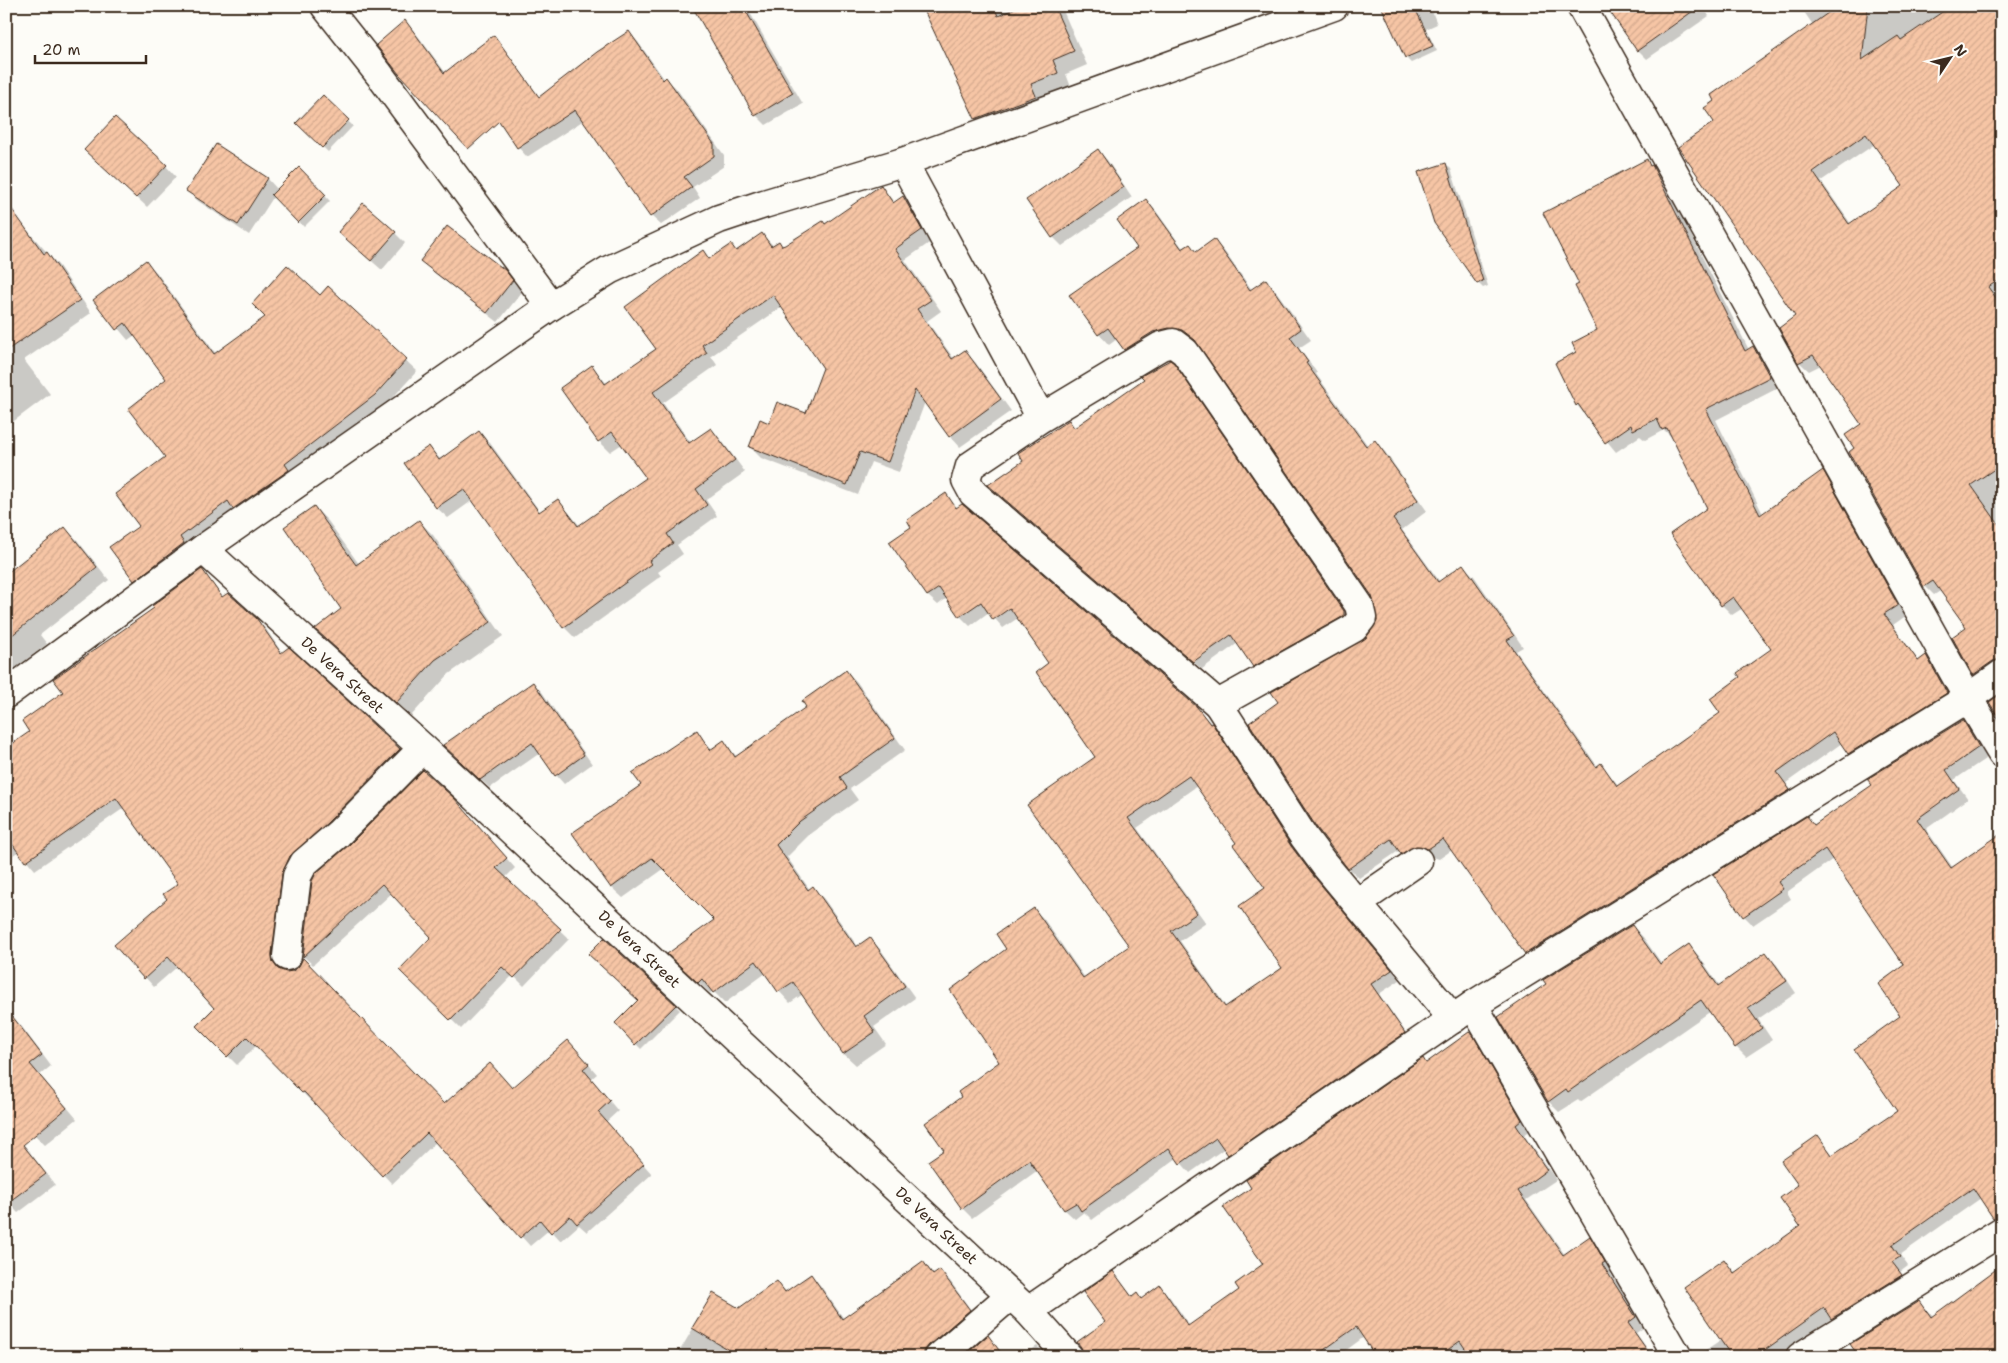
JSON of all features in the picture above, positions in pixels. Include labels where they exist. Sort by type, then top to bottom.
[{"type":"street","points":[[325,6],[379,74],[551,306]]},
{"type":"street","points":[[6,694],[203,549],[551,306],[609,270],[719,219],[903,162],[1334,6]]},
{"type":"street","points":[[1581,6],[1968,698],[2002,754]]},
{"type":"street","points":[[903,162],[1041,418]]},
{"type":"street","points":[[1218,704],[1354,628],[1362,618],[1359,605],[1185,352],[1173,343],[1162,346],[1041,418],[970,466],[966,480],[973,493],[1218,704],[1304,837],[1357,903],[1463,1012],[1678,1357]]},
{"type":"street","name":"De Vera Street","points":[[203,549],[423,748],[1020,1303],[1069,1357]]},
{"type":"street","points":[[939,1357],[1463,1012],[1968,698],[2002,674]]},
{"type":"street","points":[[287,956],[297,876],[304,863],[338,834],[423,748]]},
{"type":"street","points":[[1357,903],[1418,860]]},
{"type":"street","points":[[1800,1357],[2002,1231]]},
{"type":"building","points":[[692,6],[743,6],[793,93],[755,116]]},
{"type":"building","points":[[922,6],[994,6],[998,16],[1020,6],[1054,6],[1074,51],[1053,60],[1058,73],[1031,84],[1036,96],[975,119]]},
{"type":"building","points":[[1381,6],[1414,6],[1433,46],[1405,58]]},
{"type":"building","points":[[1606,6],[1700,6],[1637,51]]},
{"type":"building","points":[[1838,6],[1868,6],[1862,60],[1898,36],[1901,40],[1951,6],[2002,6],[2002,278],[1988,287],[2002,306],[2002,464],[1971,485],[2002,529],[2002,659],[1993,661],[1973,675],[1952,637],[1966,627],[1933,581],[1924,587],[1849,452],[1854,448],[1845,435],[1861,424],[1813,355],[1798,363],[1779,328],[1795,316],[1678,147],[1714,122],[1704,108],[1714,101],[1711,95]],"holes":[[[1866,134],[1903,186],[1849,224],[1813,172]]]},
{"type":"building","points":[[405,20],[444,73],[494,35],[539,97],[597,52],[629,31],[663,80],[666,77],[714,144],[714,156],[684,177],[692,187],[650,217],[575,110],[517,148],[499,121],[468,149],[399,74],[376,45]]},
{"type":"building","points":[[323,95],[349,120],[322,148],[296,123]]},
{"type":"building","points":[[115,117],[167,165],[136,198],[84,150]]},
{"type":"building","points":[[216,144],[268,178],[238,225],[186,191]]},
{"type":"building","points":[[1098,149],[1124,187],[1052,238],[1026,200]]},
{"type":"building","points":[[1647,159],[1650,166],[1652,165],[1745,351],[1753,346],[1770,377],[1706,409],[1760,515],[1823,470],[1898,605],[1884,614],[1918,661],[1926,655],[1947,693],[1848,754],[1833,732],[1777,772],[1790,790],[1525,954],[1443,839],[1428,849],[1416,846],[1401,854],[1391,839],[1348,869],[1317,828],[1249,723],[1278,702],[1271,692],[1366,638],[1377,621],[1372,596],[1195,340],[1182,330],[1169,328],[1153,332],[1124,350],[1108,328],[1098,335],[1069,295],[1137,248],[1117,220],[1146,199],[1182,249],[1190,244],[1196,252],[1214,239],[1250,290],[1266,279],[1301,329],[1290,337],[1308,362],[1306,363],[1366,446],[1375,440],[1418,500],[1393,519],[1438,582],[1463,564],[1514,636],[1507,640],[1596,767],[1601,763],[1617,786],[1720,713],[1710,699],[1740,677],[1737,673],[1771,649],[1733,597],[1721,606],[1670,534],[1707,508],[1667,428],[1662,430],[1657,419],[1633,430],[1631,425],[1605,443],[1578,404],[1576,406],[1555,363],[1576,352],[1572,343],[1597,330],[1575,286],[1579,284],[1543,213]]},
{"type":"building","points":[[1446,163],[1483,281],[1477,284],[1434,223],[1418,172]]},
{"type":"building","points":[[299,167],[326,195],[298,223],[271,195]]},
{"type":"building","points":[[881,185],[893,203],[903,196],[922,230],[895,249],[931,300],[917,309],[952,359],[965,350],[1001,399],[949,437],[915,390],[888,462],[860,452],[847,485],[749,447],[760,419],[769,423],[777,402],[806,413],[823,368],[773,295],[702,345],[707,353],[653,392],[689,443],[711,428],[735,460],[696,489],[707,505],[667,534],[673,543],[649,561],[651,564],[563,628],[464,489],[436,508],[404,463],[429,446],[439,460],[479,431],[539,512],[558,499],[578,526],[646,478],[612,432],[598,442],[560,388],[592,365],[605,384],[656,349],[625,307],[703,250],[709,259],[731,244],[736,251],[762,233],[771,246],[779,241],[782,246],[785,245],[823,221],[825,224]]},
{"type":"building","points":[[6,201],[44,254],[47,252],[80,300],[6,351]]},
{"type":"building","points":[[363,203],[396,232],[371,261],[338,232]]},
{"type":"building","points":[[447,226],[505,270],[513,280],[487,313],[420,261]]},
{"type":"building","points":[[146,260],[214,354],[265,317],[252,304],[287,265],[320,295],[328,286],[407,359],[375,395],[285,464],[289,470],[233,509],[228,501],[180,537],[184,543],[134,581],[109,547],[139,526],[115,494],[165,457],[128,409],[166,379],[125,323],[116,330],[93,300]]},
{"type":"building","points":[[1170,360],[1174,363],[1344,611],[1344,616],[1253,667],[1231,635],[1193,662],[988,485],[1023,461],[1018,453],[1069,420],[1074,428],[1144,379],[1141,376]]},
{"type":"building","points":[[946,493],[956,508],[962,504],[1197,707],[1210,724],[1212,723],[1291,846],[1392,970],[1371,984],[1405,1033],[1228,1155],[1216,1138],[1180,1164],[1169,1148],[1081,1211],[1076,1203],[1064,1210],[1029,1160],[962,1209],[928,1161],[944,1150],[925,1123],[961,1097],[958,1092],[999,1062],[950,990],[1006,949],[996,934],[1034,908],[1083,978],[1129,946],[1027,805],[1095,757],[1036,672],[1048,663],[1010,608],[993,620],[981,602],[959,617],[939,588],[927,596],[889,542],[911,527],[907,520]],"holes":[[[1189,776],[1236,843],[1233,845],[1265,888],[1239,906],[1282,968],[1225,1007],[1171,931],[1197,913],[1128,818]]]},
{"type":"building","points":[[314,506],[356,565],[419,520],[491,622],[435,660],[396,703],[315,629],[341,609],[284,527]]},
{"type":"building","points":[[65,527],[97,567],[6,640],[6,574]]},
{"type":"building","points":[[202,569],[222,597],[228,593],[257,619],[281,653],[289,647],[400,749],[327,823],[290,856],[282,874],[272,954],[273,962],[278,969],[286,972],[293,971],[299,966],[303,958],[444,1104],[490,1063],[512,1088],[568,1040],[589,1064],[583,1069],[610,1101],[598,1112],[644,1164],[577,1224],[570,1216],[551,1233],[540,1220],[520,1238],[427,1133],[382,1176],[304,1092],[302,1093],[247,1037],[227,1057],[196,1026],[214,1008],[168,957],[144,979],[114,945],[167,899],[163,894],[178,884],[116,798],[25,862],[6,835],[6,748],[29,732],[22,721],[63,692],[53,679],[154,608],[152,606]]},
{"type":"building","points":[[846,670],[895,738],[840,777],[847,788],[800,821],[776,845],[808,890],[813,886],[856,947],[870,937],[905,986],[864,1016],[875,1032],[843,1054],[793,982],[778,992],[756,961],[713,993],[702,979],[698,983],[667,954],[714,920],[652,858],[611,888],[572,833],[641,785],[632,773],[697,730],[710,750],[724,740],[735,757],[806,707],[802,701]]},
{"type":"building","points":[[533,682],[584,755],[555,776],[532,743],[480,780],[443,745]]},
{"type":"building","points":[[2002,693],[2002,723],[1989,702]]},
{"type":"building","points":[[1963,720],[1979,747],[1946,770],[1959,789],[1917,819],[1951,868],[2002,833],[2002,1215],[1993,1218],[1973,1188],[1892,1245],[1900,1257],[1892,1262],[1902,1275],[1831,1319],[1824,1308],[1755,1357],[1732,1357],[1684,1287],[1724,1259],[1734,1273],[1800,1226],[1780,1198],[1798,1185],[1781,1161],[1818,1135],[1832,1155],[1897,1111],[1854,1049],[1900,1016],[1878,984],[1904,965],[1825,849],[1778,882],[1783,889],[1743,917],[1713,874],[1807,816],[1814,825],[1872,785],[1867,779]]},
{"type":"building","points":[[423,770],[454,798],[507,858],[496,868],[561,929],[514,978],[502,967],[450,1020],[399,970],[431,937],[382,884],[303,957],[312,881],[316,873],[349,845]]},
{"type":"building","points":[[1632,925],[1660,964],[1689,944],[1718,986],[1766,952],[1787,981],[1748,1008],[1762,1028],[1735,1048],[1701,1000],[1568,1092],[1566,1089],[1548,1102],[1498,1017],[1546,984],[1543,980]]},
{"type":"building","points":[[604,938],[676,1005],[635,1045],[615,1023],[638,1000],[588,954]]},
{"type":"building","points":[[6,1008],[42,1055],[30,1064],[67,1108],[23,1145],[46,1174],[6,1204]]},
{"type":"building","points":[[1469,1032],[1473,1035],[1522,1120],[1516,1125],[1547,1170],[1518,1191],[1563,1255],[1590,1236],[1605,1262],[1602,1264],[1636,1317],[1628,1323],[1652,1357],[1471,1357],[1460,1341],[1438,1357],[1376,1357],[1356,1327],[1314,1357],[1084,1357],[1081,1347],[1077,1342],[1105,1322],[1083,1292],[1113,1271],[1132,1297],[1137,1293],[1141,1299],[1160,1285],[1188,1326],[1239,1290],[1235,1284],[1263,1264],[1223,1207],[1251,1188],[1246,1180],[1423,1058],[1426,1063]]},
{"type":"building","points":[[923,1261],[933,1275],[940,1270],[970,1310],[929,1345],[924,1351],[924,1357],[740,1357],[692,1328],[713,1293],[739,1308],[777,1281],[785,1292],[811,1274],[842,1319]]},
{"type":"building","points":[[2002,1265],[2002,1357],[1859,1357],[1850,1344],[1920,1301],[1931,1317]]},
{"type":"building","points":[[988,1335],[1004,1357],[963,1357]]}]
